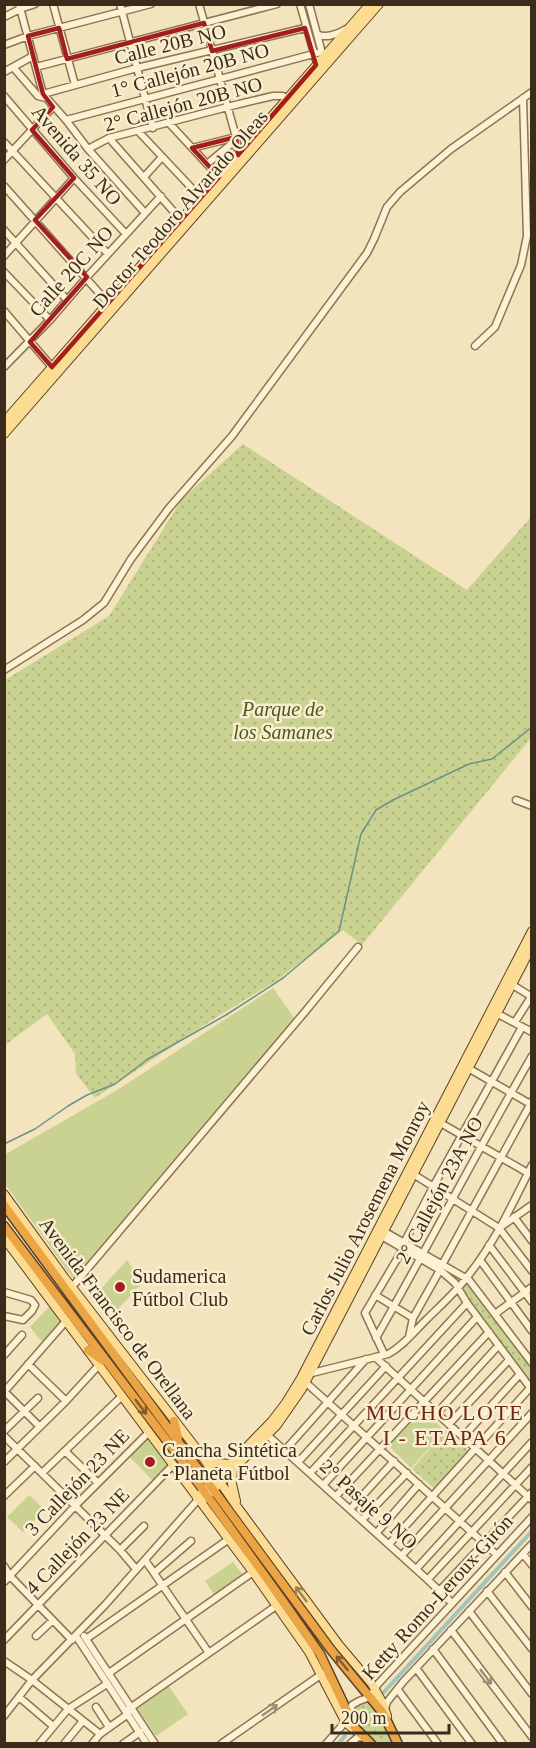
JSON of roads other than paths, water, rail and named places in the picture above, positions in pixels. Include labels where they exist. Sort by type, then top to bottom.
[{"type":"highway","name":"Avenida Francisco de Orellana","points":[[4,1205],[182,1446],[207,1492],[314,1644],[326,1665],[347,1720],[367,1740]]},
{"type":"highway","name":"Avenida Francisco de Orellana","points":[[4,1226],[207,1492],[332,1651],[371,1695],[395,1737]]},
{"type":"highway","points":[[88,1350],[112,1368]]},
{"type":"highway","points":[[174,1421],[182,1446]]},
{"type":"main road","name":"Doctor Teodoro Alvarado Oleas","points":[[4,434],[319,68],[324,57],[370,4]]},
{"type":"main road","name":"Doctor Teodoro Alvarado Oleas","points":[[324,57],[380,4]]},
{"type":"main road","name":"Doctor Teodoro Alvarado Oleas","points":[[4,422],[238,155],[319,68]]},
{"type":"main road","name":"Carlos Julio Arosemena Monroy","points":[[380,1232],[413,1174],[437,1120],[468,1068],[531,931]]},
{"type":"main road","name":"Carlos Julio Arosemena Monroy","points":[[207,1492],[290,1408],[437,1120],[531,946]]},
{"type":"main road","name":"Avenida Francisco de Orellana","points":[[4,1194],[72,1287],[199,1452],[207,1492],[229,1539],[306,1647],[347,1720]]},
{"type":"main road","name":"Avenida Francisco de Orellana","points":[[4,1238],[9,1251],[66,1321],[173,1465],[207,1492],[238,1508],[339,1645],[371,1695],[385,1709],[395,1737]]},
{"type":"main road","points":[[199,1452],[215,1462],[232,1467],[233,1490],[238,1508]]},
{"type":"street","points":[[4,17],[20,7],[35,4]]},
{"type":"street","points":[[53,4],[75,85]]},
{"type":"street","points":[[120,4],[153,128]]},
{"type":"street","points":[[4,45],[27,36],[151,4]]},
{"type":"street","points":[[199,4],[236,139],[238,155]]},
{"type":"street","points":[[36,67],[278,4]]},
{"type":"street","points":[[300,4],[313,55],[319,68]]},
{"type":"street","points":[[309,4],[324,57]]},
{"type":"street","points":[[20,7],[44,96],[66,120],[87,149],[145,213]]},
{"type":"street","points":[[317,34],[322,37],[338,33],[351,25]]},
{"type":"street","name":"Calle 20B NO","points":[[44,96],[137,68],[305,28]]},
{"type":"street","name":"1° Callejón 20B NO","points":[[66,120],[313,55],[324,57]]},
{"type":"street","points":[[4,72],[33,56]]},
{"type":"street","points":[[13,67],[38,96],[44,96]]},
{"type":"street","points":[[4,670],[83,620],[104,603],[131,559],[169,507],[232,436],[367,253],[387,207],[400,192],[451,149],[531,92]]},
{"type":"street","name":"Avenida 35 NO","points":[[4,96],[74,178],[126,234]]},
{"type":"street","name":"2° Callejón 20B NO","points":[[87,149],[109,138],[227,107],[273,96],[283,96],[288,99]]},
{"type":"street","points":[[475,346],[495,327],[521,265],[527,236],[523,98]]},
{"type":"street","points":[[4,160],[53,107]]},
{"type":"street","points":[[169,123],[219,177]]},
{"type":"street","points":[[138,131],[201,198]]},
{"type":"street","points":[[109,138],[181,220]]},
{"type":"street","points":[[192,148],[236,139]]},
{"type":"street","points":[[207,164],[236,139]]},
{"type":"street","points":[[4,142],[108,254]]},
{"type":"street","points":[[144,177],[162,157]]},
{"type":"street","points":[[4,256],[74,178]]},
{"type":"street","points":[[4,186],[108,303]]},
{"type":"street","name":"Calle 20C NO","points":[[4,367],[30,342],[161,196]]},
{"type":"street","points":[[4,230],[67,300]]},
{"type":"street","points":[[4,272],[50,320]]},
{"type":"street","points":[[4,311],[52,367]]},
{"type":"street","points":[[516,800],[531,806]]},
{"type":"street","points":[[72,1287],[358,947]]},
{"type":"street","points":[[512,984],[531,997],[515,1022]]},
{"type":"street","points":[[494,1012],[531,1032]]},
{"type":"street","points":[[384,1354],[365,1311],[404,1246],[433,1187],[522,1027]]},
{"type":"street","name":"2° Callejón 23A NO","points":[[376,1338],[531,1056]]},
{"type":"street","points":[[409,1338],[413,1318],[531,1103],[468,1068]]},
{"type":"street","points":[[437,1120],[528,1173]]},
{"type":"street","points":[[496,1555],[328,1402],[305,1377],[384,1354],[396,1349],[409,1338],[459,1287],[480,1260],[513,1203],[531,1165]]},
{"type":"street","points":[[413,1174],[499,1228],[531,1271]]},
{"type":"street","points":[[513,1203],[516,1210],[528,1209]]},
{"type":"street","points":[[499,1228],[528,1209]]},
{"type":"street","points":[[514,1217],[531,1241]]},
{"type":"street","points":[[380,1232],[442,1267],[467,1278],[531,1363]]},
{"type":"street","points":[[489,1245],[531,1302]]},
{"type":"street","points":[[480,1260],[531,1331]]},
{"type":"street","points":[[391,1542],[531,1389],[477,1317],[459,1287],[442,1267]]},
{"type":"street","points":[[495,1314],[531,1287]]},
{"type":"street","points":[[4,1292],[31,1300],[35,1305],[23,1320],[4,1316]]},
{"type":"street","points":[[375,1295],[413,1318]]},
{"type":"street","points":[[312,1471],[467,1302]]},
{"type":"street","points":[[325,1483],[477,1317]]},
{"type":"street","points":[[39,1426],[5,1392],[66,1321]]},
{"type":"street","points":[[338,1494],[489,1332]]},
{"type":"street","points":[[4,1355],[22,1335]]},
{"type":"street","points":[[437,1413],[498,1346]]},
{"type":"street","points":[[375,1357],[515,1485],[530,1496],[442,1588]]},
{"type":"street","points":[[287,1448],[367,1359]]},
{"type":"street","points":[[449,1424],[509,1360]]},
{"type":"street","points":[[28,1364],[66,1401]]},
{"type":"street","points":[[4,1462],[99,1365]]},
{"type":"street","points":[[300,1460],[386,1366]]},
{"type":"street","points":[[463,1437],[520,1374]]},
{"type":"street","points":[[42,1473],[122,1396]]},
{"type":"street","points":[[38,1398],[4,1434],[120,1550],[136,1569]]},
{"type":"street","points":[[404,1552],[531,1413]]},
{"type":"street","name":"3 Callejón 23 NE","points":[[4,1582],[149,1432]]},
{"type":"street","name":"2° Pasaje 9 NO","points":[[265,1433],[452,1603]]},
{"type":"street","points":[[418,1567],[531,1442]]},
{"type":"street","points":[[64,1451],[98,1483]]},
{"type":"street","points":[[353,1506],[394,1461]]},
{"type":"street","name":"4 Callejón 23 NE","points":[[4,1640],[173,1465]]},
{"type":"street","points":[[4,1496],[35,1466]]},
{"type":"street","points":[[430,1577],[531,1467]]},
{"type":"street","points":[[365,1517],[407,1473]]},
{"type":"street","points":[[379,1530],[419,1484]]},
{"type":"street","points":[[4,1716],[32,1680],[76,1636],[207,1492]]},
{"type":"street","name":"Ketty Romo-Leroux Girón","points":[[347,1720],[352,1706],[371,1695],[531,1517]]},
{"type":"street","points":[[120,1550],[144,1526]]},
{"type":"street","points":[[86,1639],[229,1539]]},
{"type":"street","points":[[154,1573],[191,1541]]},
{"type":"street","name":"Ketty Romo-Leroux Girón","points":[[385,1709],[387,1702],[402,1682],[531,1544]]},
{"type":"street","points":[[523,1554],[531,1565]]},
{"type":"street","points":[[145,1560],[209,1653]]},
{"type":"street","points":[[4,1566],[10,1576],[52,1620],[76,1636],[86,1639],[109,1673],[147,1743]]},
{"type":"street","points":[[109,1673],[253,1572]]},
{"type":"street","points":[[505,1572],[531,1606]]},
{"type":"street","points":[[487,1591],[531,1649]]},
{"type":"street","points":[[92,1743],[128,1710],[276,1605]]},
{"type":"street","points":[[469,1611],[531,1694]]},
{"type":"street","points":[[36,1636],[52,1620]]},
{"type":"street","points":[[451,1630],[531,1737]]},
{"type":"street","points":[[76,1636],[107,1684],[155,1743]]},
{"type":"street","points":[[433,1649],[503,1743]]},
{"type":"street","points":[[6,1664],[32,1680],[68,1709],[104,1743]]},
{"type":"street","points":[[416,1668],[472,1743]]},
{"type":"street","points":[[222,1743],[322,1674]]},
{"type":"street","points":[[39,1743],[68,1709],[107,1684]]},
{"type":"street","points":[[398,1690],[438,1743]]},
{"type":"street","points":[[19,1697],[53,1726]]},
{"type":"street","points":[[96,1707],[109,1727]]},
{"type":"street","points":[[326,1743],[347,1720]]},
{"type":"street","points":[[64,1743],[82,1722]]},
{"type":"street","points":[[123,1743],[140,1732]]},
{"type":"street","points":[[350,1743],[358,1737],[367,1740]]},
{"type":"waterway","points":[[4,1144],[35,1129],[87,1095],[115,1084],[148,1059],[226,1015],[283,978],[339,931],[361,834],[376,810],[469,764],[492,759],[532,727]]},
{"type":"waterway","points":[[384,1692],[532,1531]]},
{"type":"waterway","points":[[338,1744],[345,1736]]},
{"type":"place","name":"Sudamerica Fútbol Club","points":[[120,1287]]},
{"type":"place","name":"Cancha Sintética - Planeta Fútbol","points":[[150,1462]]},
{"type":"district","name":"MUCHO LOTE I - ETAPA 6","points":[[445,1424]]},
{"type":"park label","name":"Parque de los Samanes","points":[[283,720]]}]
